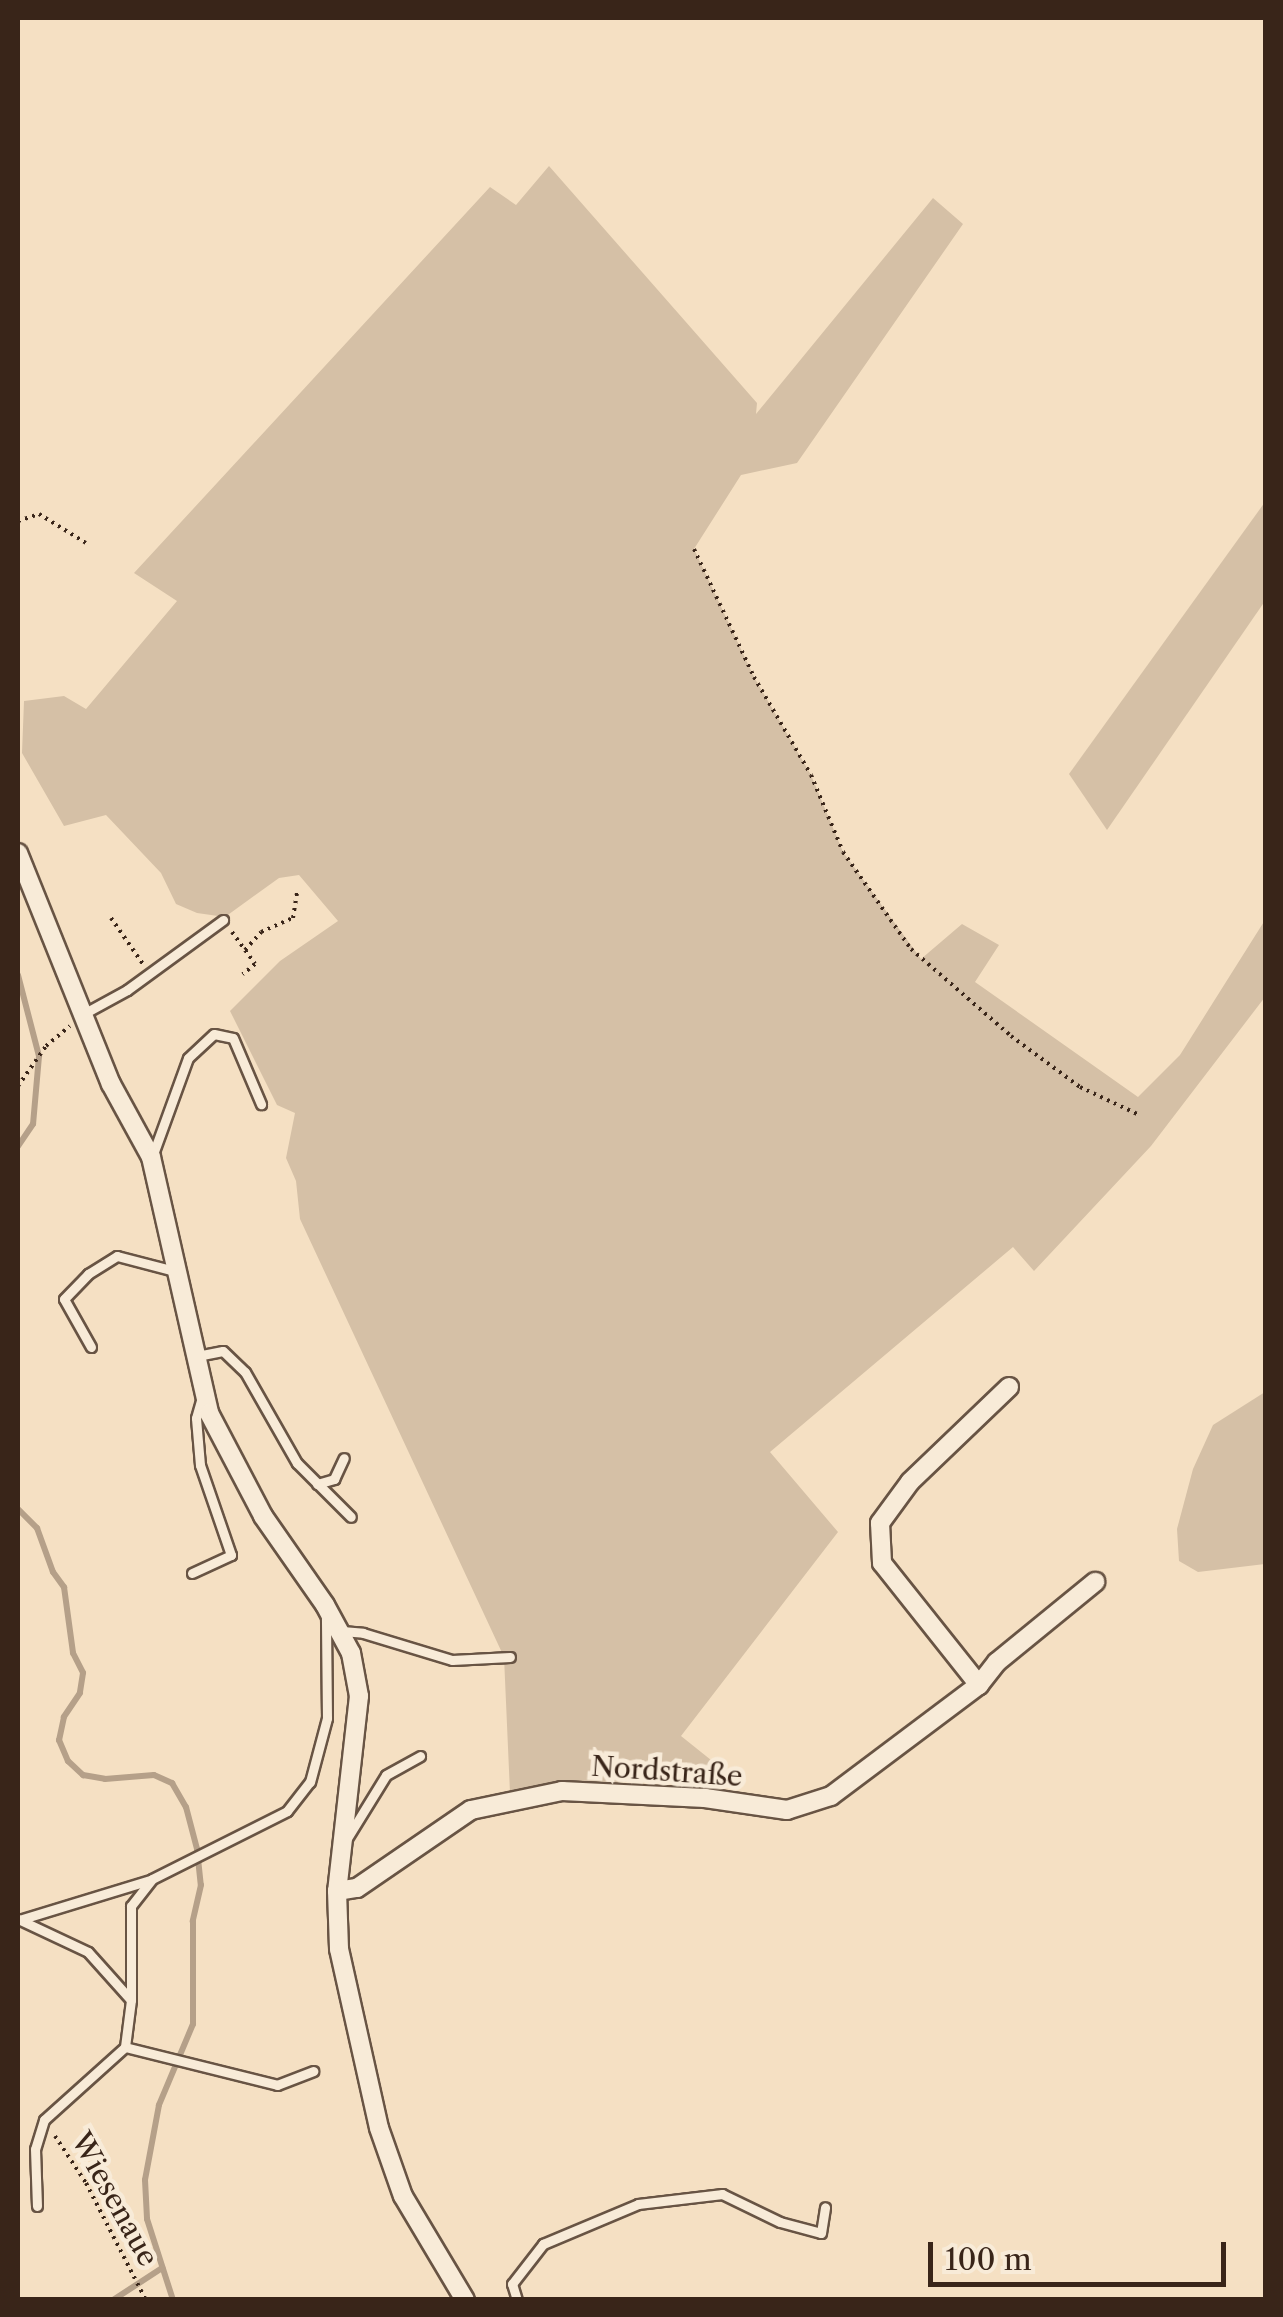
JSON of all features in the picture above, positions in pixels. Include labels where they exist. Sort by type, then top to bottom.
[{"type":"street","points":[[18,853],[85,1013],[110,1084],[152,1157],[174,1271],[209,1413],[263,1516],[326,1604],[351,1653],[359,1696],[346,1840],[337,1891],[339,1949],[379,2128],[403,2196],[460,2298]]},
{"type":"street","points":[[979,1685],[882,1563],[880,1523],[910,1482],[1009,1387]]},
{"type":"street","name":"Nordstraße","points":[[337,1891],[357,1888],[471,1810],[562,1791],[705,1798],[787,1810],[831,1796],[979,1685],[997,1662],[1096,1582]]},
{"type":"lane","points":[[85,1013],[150,974],[223,920]]},
{"type":"lane","points":[[152,1157],[188,1058],[214,1034],[232,1038],[261,1104]]},
{"type":"lane","points":[[92,1346],[64,1299],[88,1274],[117,1256],[174,1271]]},
{"type":"lane","points":[[194,1357],[223,1351],[246,1372],[296,1464],[350,1517]]},
{"type":"lane","points":[[192,1573],[231,1555],[200,1465],[196,1418],[204,1392]]},
{"type":"lane","points":[[317,1484],[334,1480],[344,1458]]},
{"type":"lane","points":[[18,1920],[152,1879],[288,1811],[310,1782],[327,1718],[326,1604]]},
{"type":"lane","points":[[340,1631],[363,1633],[452,1660],[510,1657]]},
{"type":"lane","points":[[346,1840],[386,1776],[420,1756]]},
{"type":"lane","points":[[152,1879],[131,1906],[131,2000],[126,2048],[277,2084],[313,2071]]},
{"type":"lane","points":[[18,1920],[88,1952],[131,2000]]},
{"type":"lane","name":"Wiesenaue","points":[[44,2120],[126,2048]]},
{"type":"lane","points":[[36,2206],[35,2149],[44,2120]]},
{"type":"lane","points":[[517,2300],[512,2284],[543,2244],[638,2204],[722,2194],[780,2222],[821,2234],[825,2206]]},
{"type":"path","points":[[18,521],[39,514],[86,543]]},
{"type":"path","points":[[694,549],[754,678],[810,776],[843,852],[910,950],[1080,1086],[1137,1114]]},
{"type":"path","points":[[245,950],[261,932],[293,918],[297,892]]},
{"type":"path","points":[[112,918],[150,974]]},
{"type":"path","points":[[223,920],[255,964],[243,974]]},
{"type":"path","points":[[18,1086],[46,1046],[85,1013]]},
{"type":"path","name":"Wiesenaue","points":[[44,2120],[86,2183],[146,2300]]},
{"type":"shaded area","points":[[549,166],[757,403],[756,414],[933,198],[963,224],[797,463],[741,475],[694,549],[754,677],[811,775],[843,852],[921,959],[962,924],[999,945],[975,982],[1138,1097],[1180,1055],[1265,920],[1265,997],[1151,1146],[1034,1271],[1013,1247],[770,1452],[838,1532],[681,1736],[726,1772],[510,1793],[504,1657],[300,1219],[296,1181],[286,1158],[295,1113],[277,1105],[230,1011],[280,961],[338,921],[299,875],[279,878],[225,917],[197,913],[176,904],[161,873],[106,815],[64,826],[22,753],[24,701],[64,696],[86,709],[177,601],[134,573],[490,187],[516,205]]},
{"type":"shaded area","points":[[1265,502],[1265,601],[1107,830],[1069,774]]},
{"type":"shaded area","points":[[1265,1392],[1265,1564],[1198,1572],[1179,1561],[1177,1529],[1193,1469],[1213,1425]]},
{"type":"waterway","points":[[18,975],[39,1056],[33,1124],[18,1146]]},
{"type":"waterway","points":[[18,1509],[37,1528],[53,1572],[64,1587],[73,1653],[83,1673],[80,1693],[64,1717],[59,1740],[68,1761],[83,1775],[105,1779],[154,1775],[172,1783],[186,1807],[197,1849],[201,1885],[193,1921],[193,2024],[159,2105],[145,2180],[147,2219],[173,2300]]},
{"type":"waterway","points":[[113,2300],[162,2268]]}]
